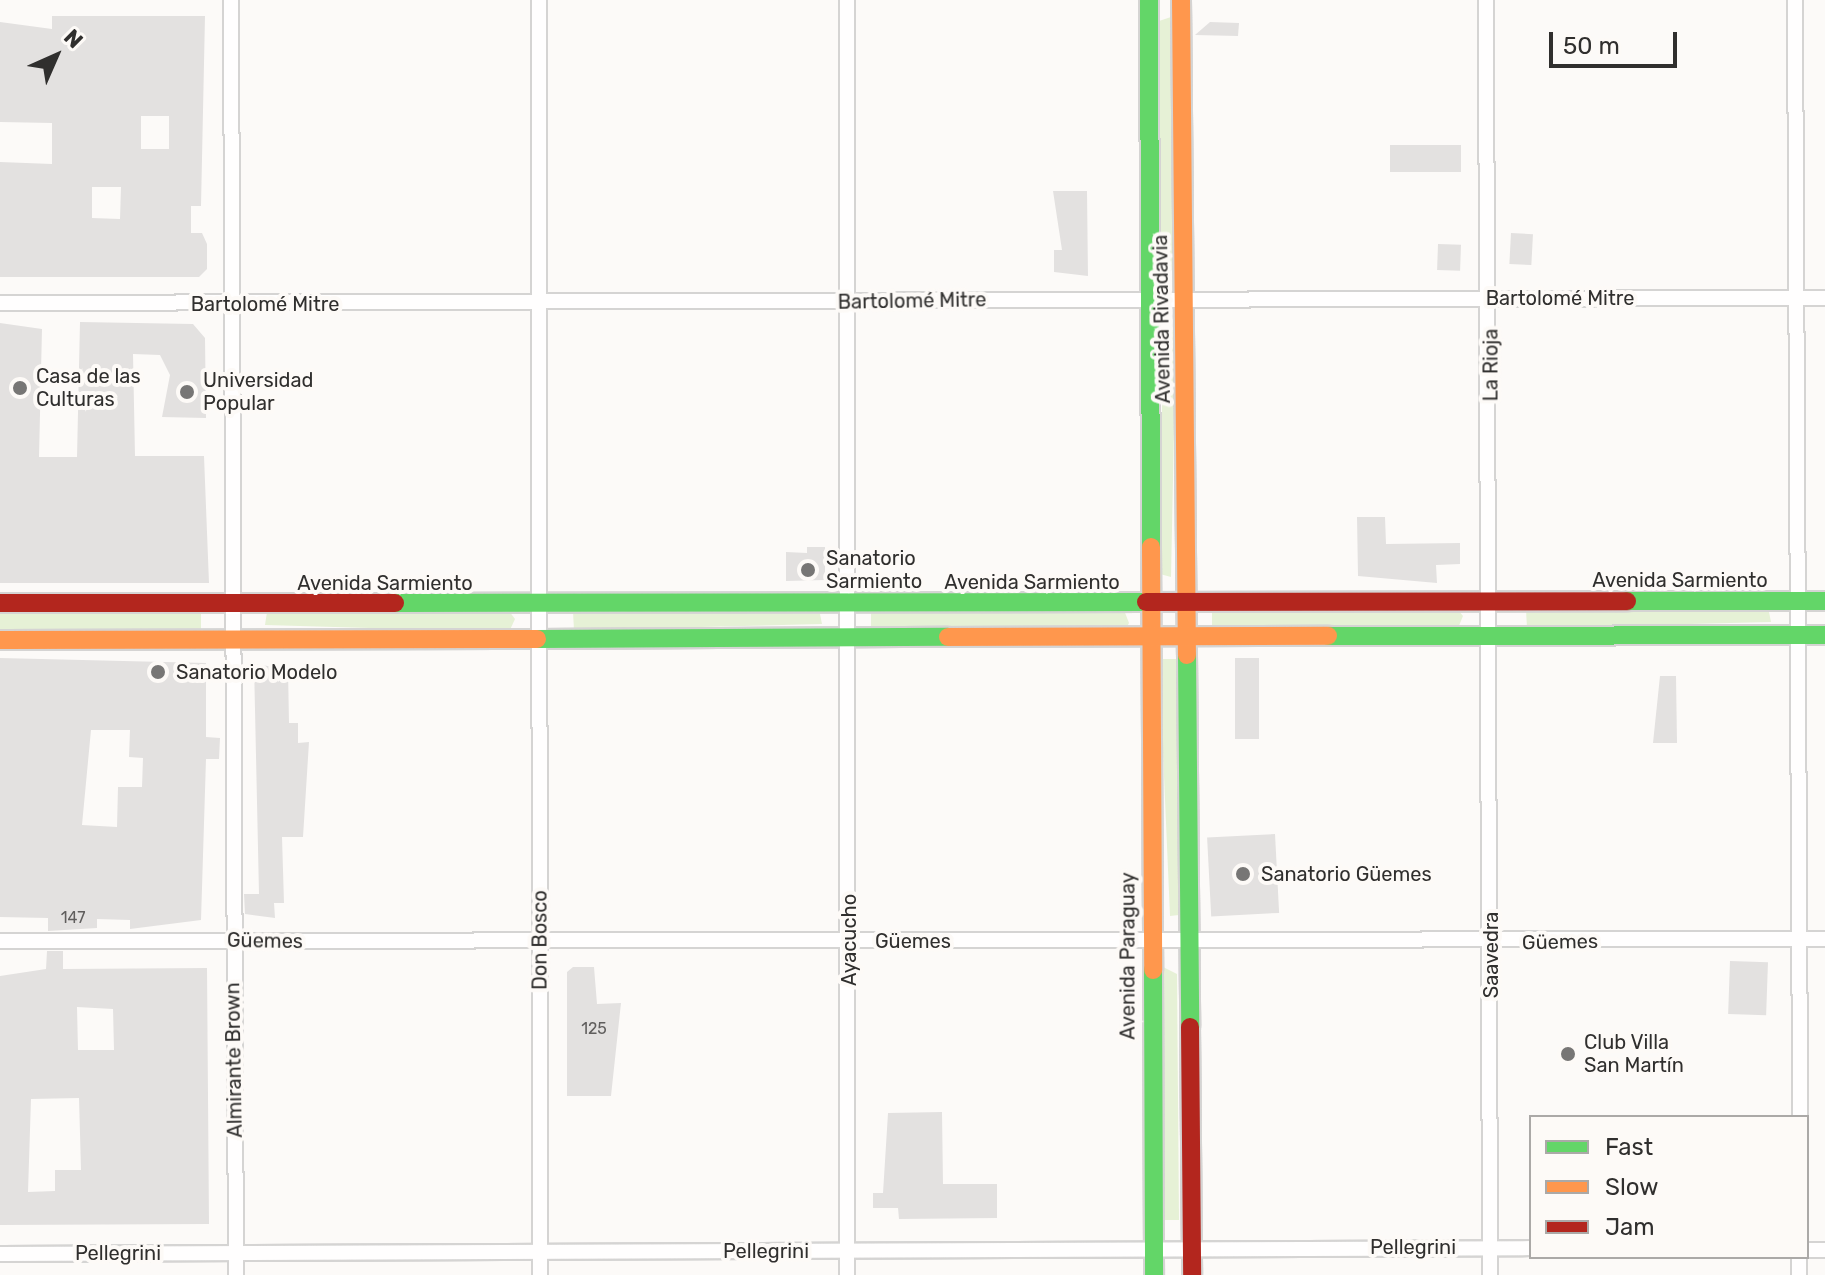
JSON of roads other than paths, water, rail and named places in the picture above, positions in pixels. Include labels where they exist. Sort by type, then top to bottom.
[{"type":"main road","name":"Avenida Rivadavia","points":[[1149,0],[1150,637]]},
{"type":"main road","name":"Avenida Rivadavia","points":[[1181,0],[1190,637]]},
{"type":"main road","name":"Avenida Sarmiento","points":[[0,603],[848,605],[1825,601]]},
{"type":"main road","points":[[0,640],[1825,635]]},
{"type":"main road","name":"Avenida Paraguay","points":[[1150,637],[1149,942],[1154,1275]]},
{"type":"main road","points":[[1190,637],[1192,1275]]},
{"type":"street","name":"Almirante Brown","points":[[231,0],[228,304],[236,1275]]},
{"type":"street","name":"Don Bosco","points":[[539,0],[540,1275]]},
{"type":"street","name":"Ayacucho","points":[[847,0],[847,1275]]},
{"type":"street","name":"La Rioja","points":[[1486,0],[1491,298],[1490,635]]},
{"type":"street","points":[[1795,0],[1802,938],[1800,1115]]},
{"type":"street","name":"Bartolomé Mitre","points":[[0,303],[1825,298]]},
{"type":"street","name":"Saavedra","points":[[1490,635],[1490,1275]]},
{"type":"street","name":"Güemes","points":[[0,941],[1491,944],[1825,939]]},
{"type":"street","name":"Pellegrini","points":[[0,1254],[1529,1248]]},
{"type":"place","name":"Casa de las Culturas","points":[[20,388]]},
{"type":"place","name":"Universidad Popular","points":[[187,392]]},
{"type":"place","name":"Sanatorio Sarmiento","points":[[808,570]]},
{"type":"place","name":"Sanatorio Modelo","points":[[158,672]]},
{"type":"place","name":"Sanatorio Güemes","points":[[1243,874]]},
{"type":"place","name":"Club Villa San Martín","points":[[1568,1054]]}]
